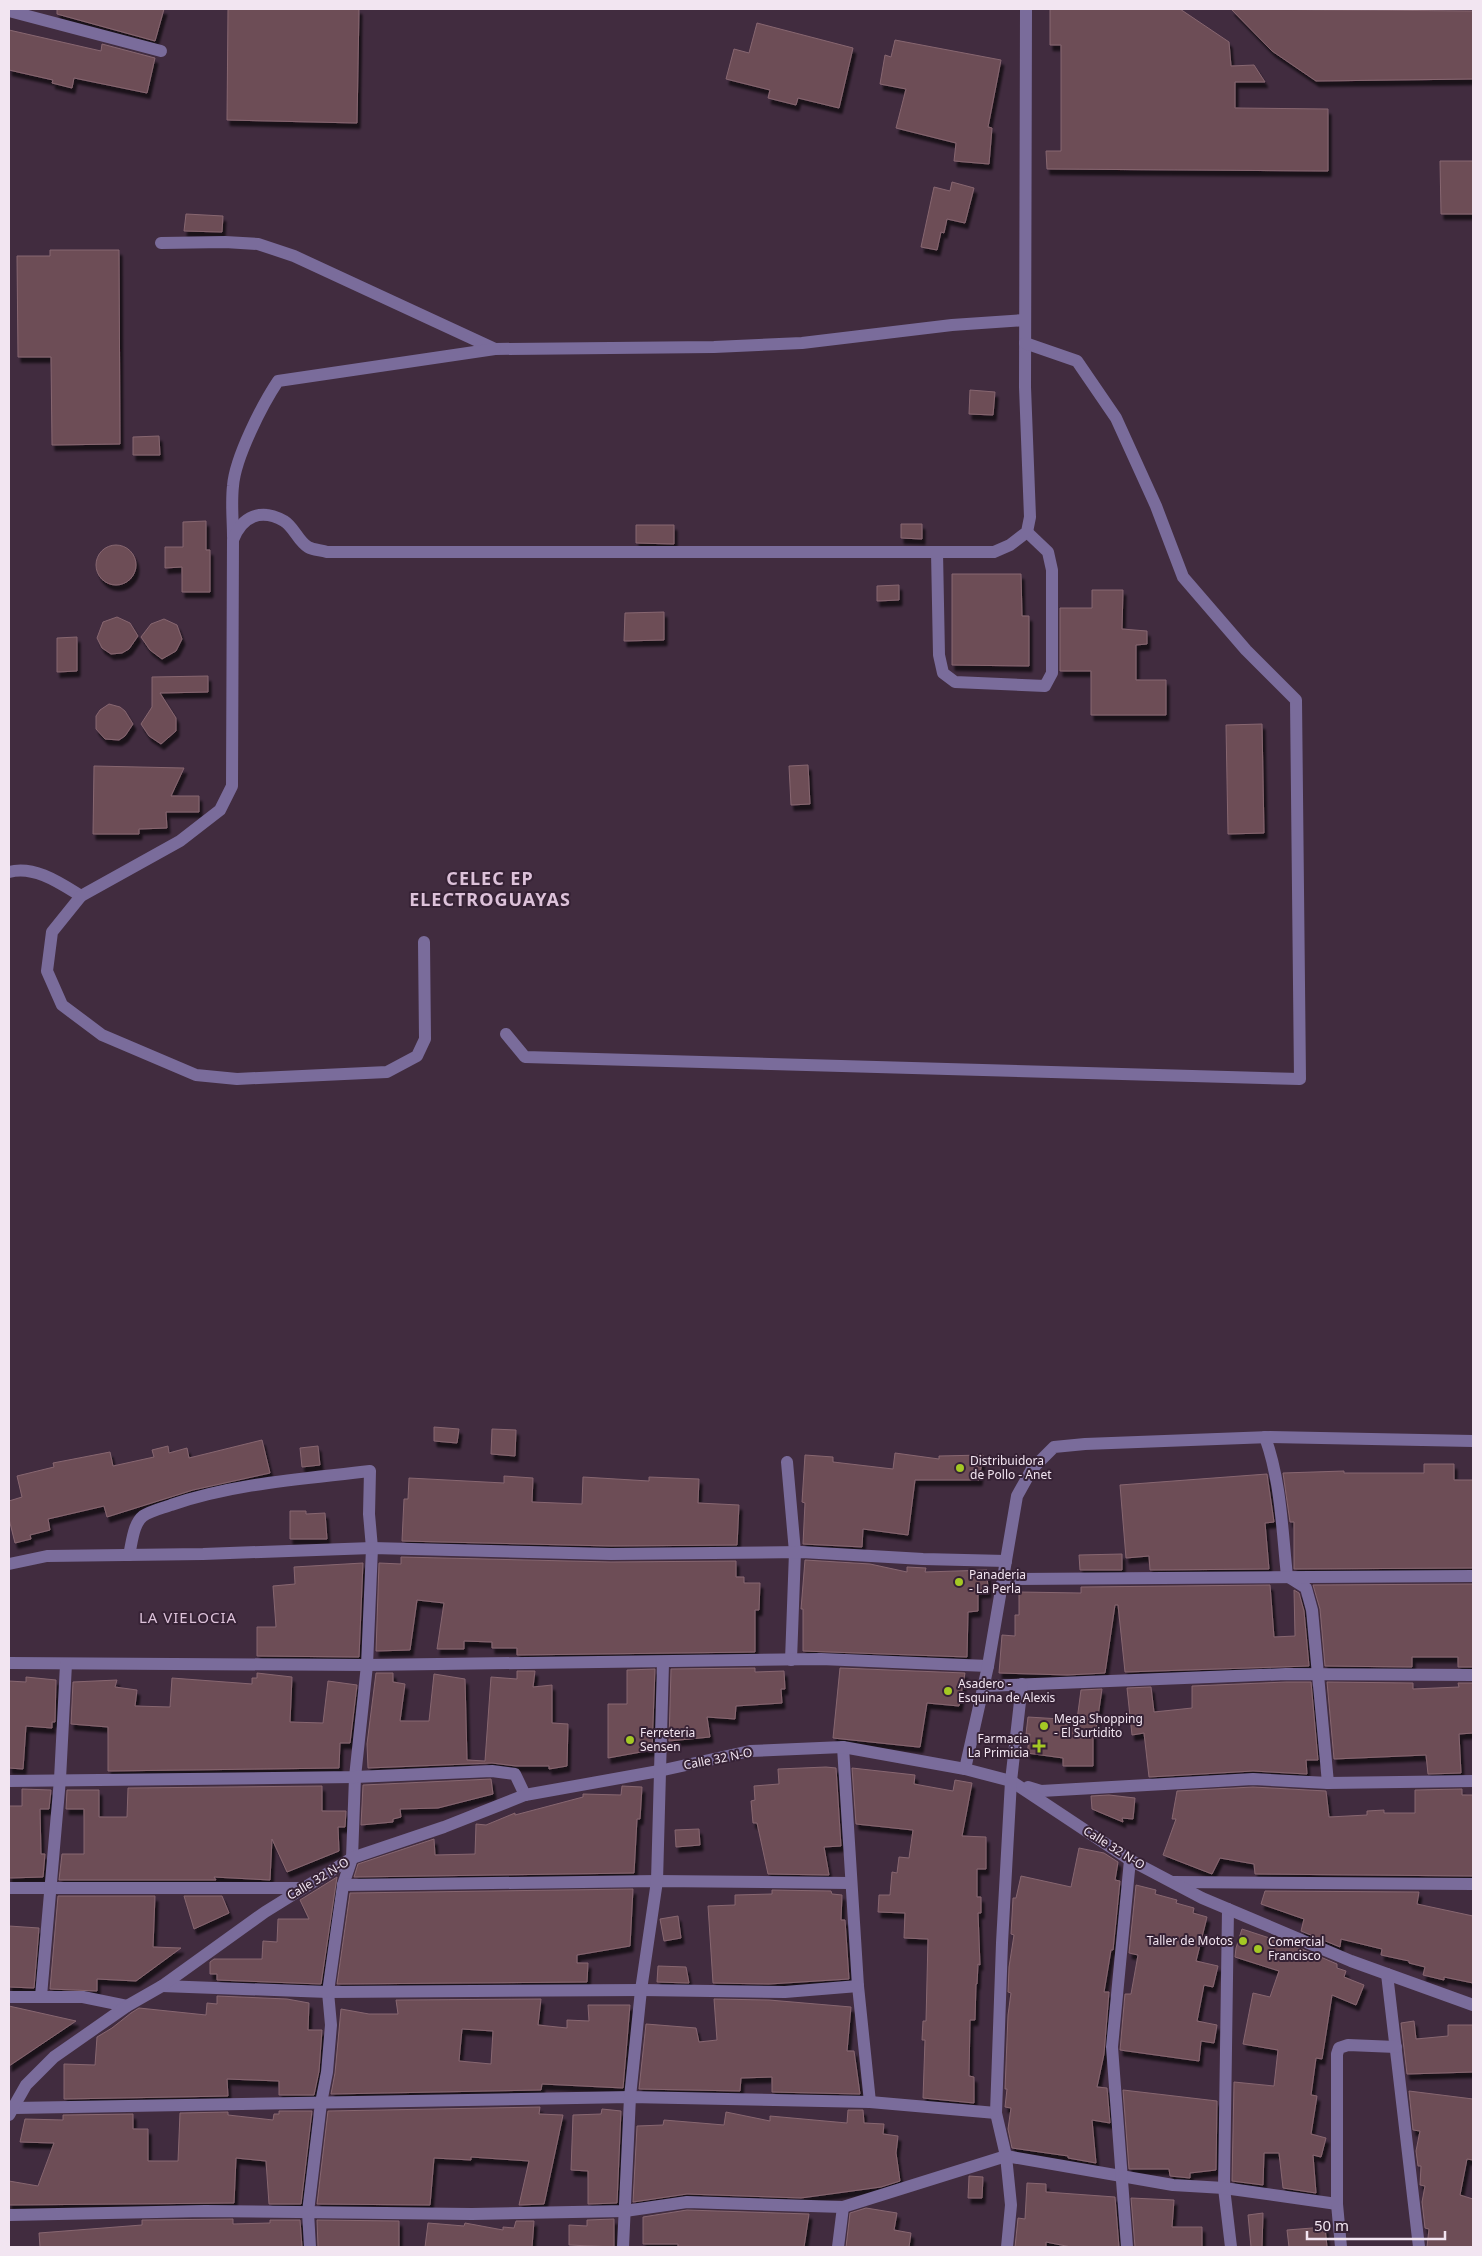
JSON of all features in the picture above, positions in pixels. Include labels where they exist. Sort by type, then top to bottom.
[{"type":"street","points":[[233,540],[238,527],[250,517],[265,516],[285,522],[309,548],[327,552],[994,552],[1010,546],[1027,532],[1030,517],[1025,342],[1026,9]]},
{"type":"street","points":[[9,11],[161,52]]},
{"type":"street","points":[[161,243],[225,242],[258,244],[294,256],[494,349]]},
{"type":"street","points":[[424,942],[425,1039],[417,1056],[387,1072],[237,1079],[196,1075],[102,1035],[62,1005],[47,971],[52,932],[80,896],[180,841],[220,810],[232,786],[232,486],[237,465],[269,395],[278,380],[404,360],[494,349],[714,347],[802,344],[952,325],[1025,320]]},
{"type":"street","points":[[506,1034],[525,1057],[1300,1079],[1296,700],[1246,650],[1183,577],[1156,506],[1116,418],[1077,361],[1025,342]]},
{"type":"street","points":[[937,552],[939,655],[943,673],[954,682],[1045,686],[1052,673],[1052,570],[1048,552],[1027,532]]},
{"type":"street","points":[[9,872],[19,869],[51,878],[80,896]]},
{"type":"street","points":[[1265,1438],[1271,1454],[1276,1484],[1287,1576]]},
{"type":"street","points":[[965,1769],[988,1666],[1016,1496],[1032,1470],[1054,1448],[1085,1444],[1265,1438],[1473,1441]]},
{"type":"street","points":[[787,1462],[794,1552],[791,1660]]},
{"type":"street","points":[[129,1555],[136,1525],[142,1516],[184,1500],[259,1484],[370,1471],[369,1514],[372,1548],[367,1665],[355,1777],[352,1858],[343,1885],[328,1992],[331,2025],[327,2072],[321,2103],[308,2212],[310,2247]]},
{"type":"street","points":[[9,1564],[47,1556],[372,1548],[611,1554],[794,1552],[1006,1561]]},
{"type":"street","points":[[1287,1576],[1306,1588],[1312,1610],[1328,1783]]},
{"type":"street","points":[[1003,1579],[1473,1576]]},
{"type":"street","points":[[9,1663],[367,1665],[663,1663],[821,1659],[988,1666]]},
{"type":"street","points":[[623,2247],[630,2097],[640,1990],[657,1881],[663,1663]]},
{"type":"street","points":[[42,1996],[49,1888],[60,1779],[66,1664]]},
{"type":"street","points":[[984,1686],[1286,1674],[1473,1675]]},
{"type":"street","points":[[1007,2247],[1011,2205],[1006,2156],[996,2113],[1002,1944],[1011,1781],[1022,1684]]},
{"type":"street","points":[[843,1747],[850,1883],[870,2102]]},
{"type":"street","name":"Calle 32 N-O","points":[[11,2111],[26,2086],[54,2057],[127,2006],[162,1986],[265,1912],[352,1858],[444,1827],[525,1795],[659,1771],[750,1751],[843,1747],[965,1769],[1011,1781],[1130,1860],[1171,1882],[1228,1909],[1387,1974],[1473,2005]]},
{"type":"street","points":[[9,1781],[355,1777],[492,1772],[515,1774],[525,1795]]},
{"type":"street","points":[[1011,1781],[1041,1791],[1253,1779],[1328,1783],[1473,1781]]},
{"type":"street","points":[[1127,2247],[1112,2047],[1130,1860]]},
{"type":"street","points":[[343,1885],[657,1881],[850,1883]]},
{"type":"street","points":[[1171,1882],[1473,1884]]},
{"type":"street","points":[[9,1888],[302,1888]]},
{"type":"street","points":[[1228,1909],[1224,2188],[1231,2247]]},
{"type":"street","points":[[1387,1974],[1419,2247]]},
{"type":"street","points":[[162,1986],[328,1992],[640,1990],[785,1992],[858,1986]]},
{"type":"street","points":[[9,1997],[83,1997],[127,2006]]},
{"type":"street","points":[[1342,2247],[1337,2204],[1337,2054],[1340,2048],[1348,2046],[1396,2047]]},
{"type":"street","points":[[11,2111],[630,2097],[870,2102],[996,2113]]},
{"type":"street","points":[[9,2215],[205,2211],[472,2214],[625,2211],[687,2202],[843,2207],[1006,2156],[1173,2186],[1224,2188],[1337,2204]]},
{"type":"street","points":[[838,2247],[843,2207]]},
{"type":"building","points":[[57,9],[164,9],[155,41],[57,14]]},
{"type":"building","points":[[228,9],[359,9],[357,123],[227,120]]},
{"type":"building","points":[[1050,9],[1180,9],[1229,42],[1231,66],[1254,65],[1265,82],[1235,82],[1235,108],[1328,109],[1328,171],[1047,169],[1046,151],[1061,151],[1061,45],[1050,45]]},
{"type":"building","points":[[1231,9],[1473,11],[1473,79],[1316,81],[1272,51]]},
{"type":"building","points":[[757,23],[853,48],[839,108],[798,98],[796,105],[768,98],[770,90],[726,79],[734,49],[749,53]]},
{"type":"building","points":[[9,30],[101,51],[102,44],[155,58],[147,93],[74,78],[72,88],[52,83],[53,80],[9,70]]},
{"type":"building","points":[[895,40],[1001,60],[988,127],[992,128],[989,164],[954,161],[956,143],[896,128],[906,89],[880,84],[885,55],[891,57]]},
{"type":"building","points":[[1440,161],[1473,161],[1473,214],[1441,214]]},
{"type":"building","points":[[952,182],[974,188],[965,223],[947,219],[944,233],[941,232],[937,250],[921,247],[934,187],[950,191]]},
{"type":"building","points":[[186,214],[223,216],[222,232],[184,231]]},
{"type":"building","points":[[50,250],[119,250],[120,444],[52,445],[51,357],[18,357],[17,256],[50,256]]},
{"type":"building","points":[[970,390],[995,392],[993,415],[969,414]]},
{"type":"building","points":[[159,436],[160,455],[133,455],[133,437]]},
{"type":"building","points":[[206,521],[206,550],[210,550],[210,592],[182,592],[182,567],[165,568],[165,547],[183,547],[183,522]]},
{"type":"building","points":[[901,524],[922,524],[922,539],[901,538]]},
{"type":"building","points":[[636,525],[674,525],[674,544],[636,543]]},
{"type":"building","points":[[116,545],[130,551],[136,565],[130,579],[116,585],[102,579],[96,565],[102,551]]},
{"type":"building","points":[[952,574],[1021,574],[1022,616],[1029,616],[1029,666],[952,665]]},
{"type":"building","points":[[899,585],[899,600],[877,601],[877,586]]},
{"type":"building","points":[[1092,590],[1123,590],[1122,629],[1147,631],[1147,644],[1136,645],[1136,680],[1166,680],[1166,715],[1091,715],[1091,671],[1060,671],[1060,608],[1092,608]]},
{"type":"building","points":[[664,612],[664,640],[624,641],[625,613]]},
{"type":"building","points":[[117,617],[130,623],[138,636],[129,649],[122,653],[111,654],[102,648],[97,638],[103,622]]},
{"type":"building","points":[[164,619],[177,625],[182,639],[176,651],[162,659],[150,650],[141,637],[151,624]]},
{"type":"building","points":[[77,637],[77,671],[57,672],[57,638]]},
{"type":"building","points":[[208,676],[208,692],[160,693],[176,718],[176,731],[161,744],[149,736],[141,724],[152,707],[152,677]]},
{"type":"building","points":[[109,704],[120,707],[125,711],[133,724],[125,736],[119,740],[105,739],[96,729],[96,716],[100,710]]},
{"type":"building","points":[[1262,724],[1264,833],[1228,834],[1226,725]]},
{"type":"building","points":[[808,765],[810,804],[791,805],[789,766]]},
{"type":"building","points":[[94,766],[184,768],[171,796],[199,796],[199,812],[166,812],[167,828],[139,829],[139,834],[93,834]]},
{"type":"building","points":[[434,1427],[459,1429],[457,1443],[434,1441]]},
{"type":"building","points":[[492,1429],[516,1430],[515,1456],[491,1454]]},
{"type":"building","points":[[262,1440],[270,1473],[193,1490],[107,1517],[104,1506],[48,1519],[50,1530],[30,1535],[31,1539],[15,1543],[9,1519],[9,1501],[22,1497],[17,1476],[54,1467],[53,1463],[110,1452],[113,1466],[154,1457],[152,1450],[168,1446],[169,1453],[187,1448],[189,1458]]},
{"type":"building","points":[[318,1446],[320,1465],[302,1467],[300,1448]]},
{"type":"building","points":[[895,1453],[939,1459],[939,1456],[983,1455],[979,1480],[915,1480],[908,1535],[863,1529],[862,1547],[803,1544],[805,1503],[802,1502],[805,1455],[833,1457],[833,1462],[893,1469]]},
{"type":"building","points":[[1424,1464],[1454,1464],[1454,1480],[1473,1480],[1473,1568],[1294,1569],[1294,1522],[1290,1522],[1283,1473],[1344,1471],[1344,1473],[1424,1473]]},
{"type":"building","points":[[1267,1474],[1274,1522],[1265,1523],[1269,1569],[1150,1570],[1149,1556],[1126,1558],[1120,1485]]},
{"type":"building","points":[[504,1476],[533,1478],[532,1502],[582,1504],[583,1477],[649,1481],[649,1477],[699,1479],[698,1503],[739,1505],[737,1545],[611,1546],[402,1541],[404,1499],[408,1499],[409,1478],[504,1483]]},
{"type":"building","points":[[290,1511],[306,1511],[306,1514],[325,1513],[327,1539],[290,1539]]},
{"type":"building","points":[[1122,1554],[1122,1570],[1080,1570],[1079,1555]]},
{"type":"building","points":[[401,1557],[611,1562],[736,1561],[736,1577],[744,1577],[744,1583],[760,1583],[759,1610],[755,1610],[755,1652],[517,1655],[517,1648],[492,1648],[492,1642],[464,1641],[464,1649],[437,1649],[444,1603],[417,1600],[410,1650],[376,1651],[379,1563],[401,1564]]},
{"type":"building","points":[[805,1560],[870,1564],[907,1572],[907,1567],[926,1568],[925,1572],[987,1570],[988,1592],[978,1593],[978,1611],[968,1612],[967,1657],[803,1651],[803,1609],[801,1609]]},
{"type":"building","points":[[363,1563],[359,1657],[257,1656],[257,1627],[276,1627],[273,1586],[295,1584],[294,1567]]},
{"type":"building","points":[[1473,1584],[1473,1667],[1458,1667],[1458,1657],[1412,1657],[1412,1667],[1325,1666],[1320,1609],[1313,1585]]},
{"type":"building","points":[[1270,1585],[1274,1637],[1295,1636],[1294,1590],[1299,1593],[1304,1611],[1309,1666],[1125,1672],[1118,1605],[1115,1605],[1105,1673],[1067,1675],[999,1673],[1002,1635],[1015,1636],[1015,1615],[1019,1615],[1019,1592],[1081,1593],[1081,1587]]},
{"type":"building","points":[[755,1668],[755,1672],[784,1671],[785,1689],[781,1689],[782,1703],[736,1706],[735,1719],[707,1717],[710,1737],[669,1741],[671,1669]]},
{"type":"building","points":[[840,1668],[965,1673],[959,1706],[927,1703],[920,1747],[918,1747],[833,1738]]},
{"type":"building","points":[[655,1669],[652,1750],[608,1758],[608,1704],[627,1704],[627,1670]]},
{"type":"building","points":[[517,1671],[535,1671],[533,1687],[552,1685],[552,1723],[568,1724],[567,1766],[549,1769],[549,1766],[516,1766],[492,1763],[368,1768],[367,1744],[376,1673],[393,1673],[393,1682],[405,1684],[400,1721],[429,1721],[434,1674],[465,1679],[467,1760],[485,1761],[491,1677],[517,1679]]},
{"type":"building","points":[[257,1673],[292,1677],[290,1722],[323,1723],[328,1681],[357,1685],[350,1743],[340,1743],[339,1768],[108,1771],[108,1727],[71,1724],[73,1682],[117,1680],[115,1687],[137,1690],[135,1706],[170,1707],[172,1678],[252,1684],[252,1678],[257,1678]]},
{"type":"building","points":[[26,1677],[56,1680],[55,1722],[52,1722],[52,1728],[26,1726],[23,1769],[9,1768],[9,1681],[26,1682]]},
{"type":"building","points":[[1311,1682],[1318,1760],[1306,1760],[1307,1774],[1253,1771],[1149,1777],[1144,1733],[1132,1735],[1127,1688],[1151,1687],[1154,1712],[1192,1708],[1192,1686]]},
{"type":"building","points":[[1327,1682],[1413,1683],[1413,1689],[1459,1687],[1458,1683],[1473,1683],[1473,1733],[1459,1734],[1461,1773],[1428,1774],[1426,1755],[1334,1759]]},
{"type":"building","points":[[1102,1689],[1096,1730],[1093,1730],[1093,1766],[1063,1766],[1063,1758],[1027,1753],[1030,1734],[1026,1734],[1028,1717],[1077,1720],[1081,1690]]},
{"type":"building","points":[[836,1768],[841,1846],[824,1847],[829,1875],[768,1874],[757,1823],[753,1823],[751,1801],[755,1800],[754,1786],[779,1784],[778,1769]]},
{"type":"building","points":[[852,1768],[915,1775],[914,1784],[953,1791],[955,1780],[972,1783],[962,1836],[986,1837],[986,1869],[977,1869],[977,1897],[981,1897],[981,1913],[978,1913],[980,1965],[978,1964],[976,1984],[975,2020],[970,2020],[969,2076],[974,2077],[974,2103],[923,2098],[925,2040],[922,2040],[923,2021],[926,2021],[928,1939],[904,1938],[905,1913],[878,1912],[879,1895],[890,1895],[892,1872],[897,1873],[899,1857],[909,1858],[913,1830],[856,1824]]},
{"type":"building","points":[[491,1779],[493,1794],[438,1808],[400,1809],[401,1817],[393,1819],[393,1822],[361,1825],[363,1785]]},
{"type":"building","points":[[322,1786],[322,1811],[346,1811],[345,1827],[338,1827],[339,1851],[287,1872],[272,1839],[270,1880],[214,1877],[216,1880],[59,1880],[62,1854],[84,1854],[84,1809],[66,1809],[67,1790],[99,1790],[99,1817],[127,1817],[128,1788]]},
{"type":"building","points":[[622,1786],[642,1787],[640,1819],[637,1819],[634,1873],[354,1877],[358,1864],[434,1839],[435,1855],[475,1854],[476,1824],[486,1825],[515,1813],[515,1815],[583,1797],[583,1794],[621,1795]]},
{"type":"building","points":[[1253,1787],[1326,1791],[1329,1817],[1367,1815],[1367,1811],[1384,1810],[1384,1813],[1415,1813],[1415,1790],[1462,1789],[1462,1795],[1473,1795],[1473,1876],[1255,1874],[1254,1864],[1220,1858],[1212,1874],[1163,1855],[1176,1819],[1172,1819],[1177,1791]]},
{"type":"building","points":[[22,1789],[51,1790],[49,1809],[40,1809],[41,1854],[45,1854],[43,1877],[9,1878],[9,1806],[22,1806]]},
{"type":"building","points":[[1109,1795],[1135,1798],[1133,1819],[1122,1818],[1123,1822],[1092,1809],[1091,1796]]},
{"type":"building","points":[[699,1829],[700,1845],[676,1847],[675,1830]]},
{"type":"building","points":[[1079,1848],[1104,1853],[1118,1862],[1115,1880],[1120,1881],[1113,1950],[1111,1950],[1104,1992],[1109,1992],[1104,2054],[1097,2087],[1107,2088],[1110,2123],[1092,2120],[1096,2163],[1068,2158],[1068,2156],[1012,2148],[1008,2129],[1011,2108],[1005,2107],[1008,2015],[1011,1993],[1008,1992],[1009,1967],[1014,1935],[1011,1934],[1013,1898],[1016,1898],[1021,1876],[1071,1887]]},
{"type":"building","points":[[337,1877],[321,1984],[217,1980],[217,1974],[210,1974],[210,1962],[214,1959],[262,1959],[263,1941],[277,1942],[278,1919],[309,1919],[300,1900]]},
{"type":"building","points":[[1136,1885],[1156,1890],[1155,1894],[1177,1900],[1176,1903],[1194,1908],[1193,1913],[1207,1917],[1196,1961],[1218,1966],[1213,1987],[1204,1985],[1197,2021],[1217,2025],[1214,2043],[1201,2041],[1199,2061],[1120,2050],[1125,1994],[1131,1994],[1138,1955],[1129,1953]]},
{"type":"building","points":[[633,1889],[630,1946],[577,1955],[577,1963],[588,1963],[587,1982],[337,1984],[350,1893]]},
{"type":"building","points":[[772,1890],[831,1891],[832,1894],[842,1895],[841,1920],[845,1920],[849,1979],[769,1984],[713,1983],[708,1906],[735,1905],[735,1895],[772,1894]]},
{"type":"building","points":[[1265,1891],[1419,1892],[1417,1904],[1473,1916],[1473,1983],[1444,1977],[1444,1980],[1423,1975],[1425,1967],[1409,1963],[1409,1961],[1381,1955],[1382,1949],[1341,1939],[1340,1947],[1301,1931],[1304,1919],[1261,1904]]},
{"type":"building","points":[[58,1896],[155,1896],[153,1947],[181,1948],[136,1981],[97,1979],[97,1991],[50,1989]]},
{"type":"building","points":[[184,1896],[222,1896],[229,1913],[194,1929]]},
{"type":"building","points":[[678,1916],[681,1938],[664,1941],[660,1919]]},
{"type":"building","points":[[9,1926],[39,1928],[34,1988],[9,1987]]},
{"type":"building","points":[[1242,1929],[1297,1947],[1337,1964],[1337,1968],[1346,1971],[1344,1977],[1364,1985],[1356,2005],[1332,1995],[1322,2059],[1316,2058],[1311,2095],[1317,2096],[1311,2134],[1326,2138],[1321,2157],[1313,2155],[1316,2193],[1283,2188],[1279,2153],[1264,2153],[1263,2185],[1232,2181],[1234,2082],[1274,2086],[1278,2050],[1243,2044],[1253,1993],[1270,1997],[1279,1971],[1235,1957]]},
{"type":"building","points":[[658,1966],[686,1967],[689,1983],[657,1982]]},
{"type":"building","points":[[217,1996],[287,1999],[309,2003],[308,2030],[322,2030],[319,2071],[314,2095],[279,2095],[279,2081],[227,2079],[228,2096],[64,2099],[64,2064],[95,2065],[97,2037],[131,2013],[139,2008],[206,2015],[207,2003],[217,2004]]},
{"type":"building","points":[[541,1999],[538,2025],[567,2028],[567,2020],[589,2021],[588,2005],[630,2005],[623,2088],[542,2084],[541,2090],[331,2094],[335,2073],[341,2009],[369,2014],[398,2014],[396,2000]],"holes":[[[462,2029],[493,2031],[491,2064],[459,2061]]]},
{"type":"building","points":[[714,1999],[769,2000],[851,2007],[847,2051],[854,2051],[860,2094],[772,2092],[772,2077],[741,2078],[740,2091],[639,2089],[646,2024],[696,2028],[699,2042],[717,2040]]},
{"type":"building","points":[[9,2006],[76,2021],[9,2066]]},
{"type":"building","points":[[1414,2021],[1416,2039],[1448,2036],[1448,2025],[1473,2025],[1473,2072],[1407,2074],[1401,2023]]},
{"type":"building","points":[[1123,2090],[1217,2101],[1216,2170],[1190,2173],[1190,2178],[1170,2176],[1169,2169],[1129,2169]]},
{"type":"building","points":[[1409,2091],[1473,2099],[1473,2160],[1467,2159],[1460,2195],[1473,2199],[1473,2247],[1427,2247],[1429,2229],[1425,2228],[1422,2202],[1425,2186],[1420,2185],[1421,2166],[1418,2166],[1416,2151],[1420,2131],[1413,2130]]},
{"type":"building","points":[[540,2107],[539,2114],[563,2115],[544,2204],[519,2205],[529,2161],[471,2157],[471,2160],[434,2158],[430,2205],[317,2204],[328,2111]]},
{"type":"building","points":[[602,2109],[621,2111],[617,2203],[588,2204],[588,2171],[571,2170],[573,2115],[601,2114]]},
{"type":"building","points":[[848,2110],[863,2110],[864,2123],[884,2124],[883,2134],[898,2136],[896,2153],[900,2181],[881,2187],[801,2198],[687,2194],[633,2202],[637,2126],[663,2125],[664,2120],[724,2125],[726,2112],[770,2121],[770,2116],[847,2123]]},
{"type":"building","points":[[279,2111],[312,2111],[301,2204],[269,2204],[266,2161],[236,2158],[234,2203],[9,2205],[9,2181],[38,2186],[54,2143],[20,2142],[25,2119],[63,2120],[63,2115],[133,2114],[133,2129],[148,2129],[148,2161],[178,2161],[180,2113],[228,2112],[228,2115],[273,2120],[274,2114],[279,2114]]},
{"type":"building","points":[[969,2176],[983,2177],[982,2198],[968,2198]]},
{"type":"building","points":[[1027,2183],[1046,2184],[1046,2192],[1115,2197],[1119,2247],[1071,2247],[1046,2242],[1046,2247],[1015,2247],[1018,2218],[1025,2219]]},
{"type":"building","points":[[1131,2198],[1174,2200],[1172,2227],[1202,2227],[1202,2247],[1135,2247]]},
{"type":"building","points":[[866,2208],[897,2213],[894,2230],[911,2233],[909,2247],[846,2247],[850,2213]]},
{"type":"building","points":[[687,2210],[809,2214],[804,2247],[678,2247],[678,2244],[643,2244],[643,2217]]},
{"type":"building","points":[[1263,2213],[1262,2247],[1251,2247],[1248,2215]]},
{"type":"building","points":[[233,2219],[233,2224],[270,2223],[270,2220],[300,2220],[302,2247],[40,2247],[39,2233],[142,2225],[142,2220]]},
{"type":"building","points":[[614,2219],[614,2247],[569,2245],[569,2225],[587,2226],[587,2220]]},
{"type":"building","points":[[317,2220],[399,2221],[399,2247],[318,2247]]},
{"type":"building","points":[[516,2221],[534,2221],[532,2247],[425,2247],[428,2223],[464,2226],[465,2223],[503,2230],[503,2227],[514,2228]]},
{"type":"building","points":[[1325,2227],[1327,2247],[1289,2247],[1287,2230]]},
{"type":"place","name":"Distribuidora de Pollo - Anet","points":[[960,1468]]},
{"type":"place","name":"Panaderia - La Perla","points":[[959,1582]]},
{"type":"place","name":"Asadero - Esquina de Alexis","points":[[948,1691]]},
{"type":"place","name":"Mega Shopping - El Surtidito","points":[[1044,1726]]},
{"type":"place","name":"Ferreteria Sensen","points":[[630,1740]]},
{"type":"place","name":"Farmacia La Primicia","points":[[1039,1746]]},
{"type":"place","name":"Taller de Motos","points":[[1243,1941]]},
{"type":"place","name":"Comercial Francisco","points":[[1258,1949]]},
{"type":"district","name":"CELEC EP ELECTROGUAYAS","points":[[490,890]]},
{"type":"district","name":"LA VIELOCIA","points":[[188,1618]]}]
